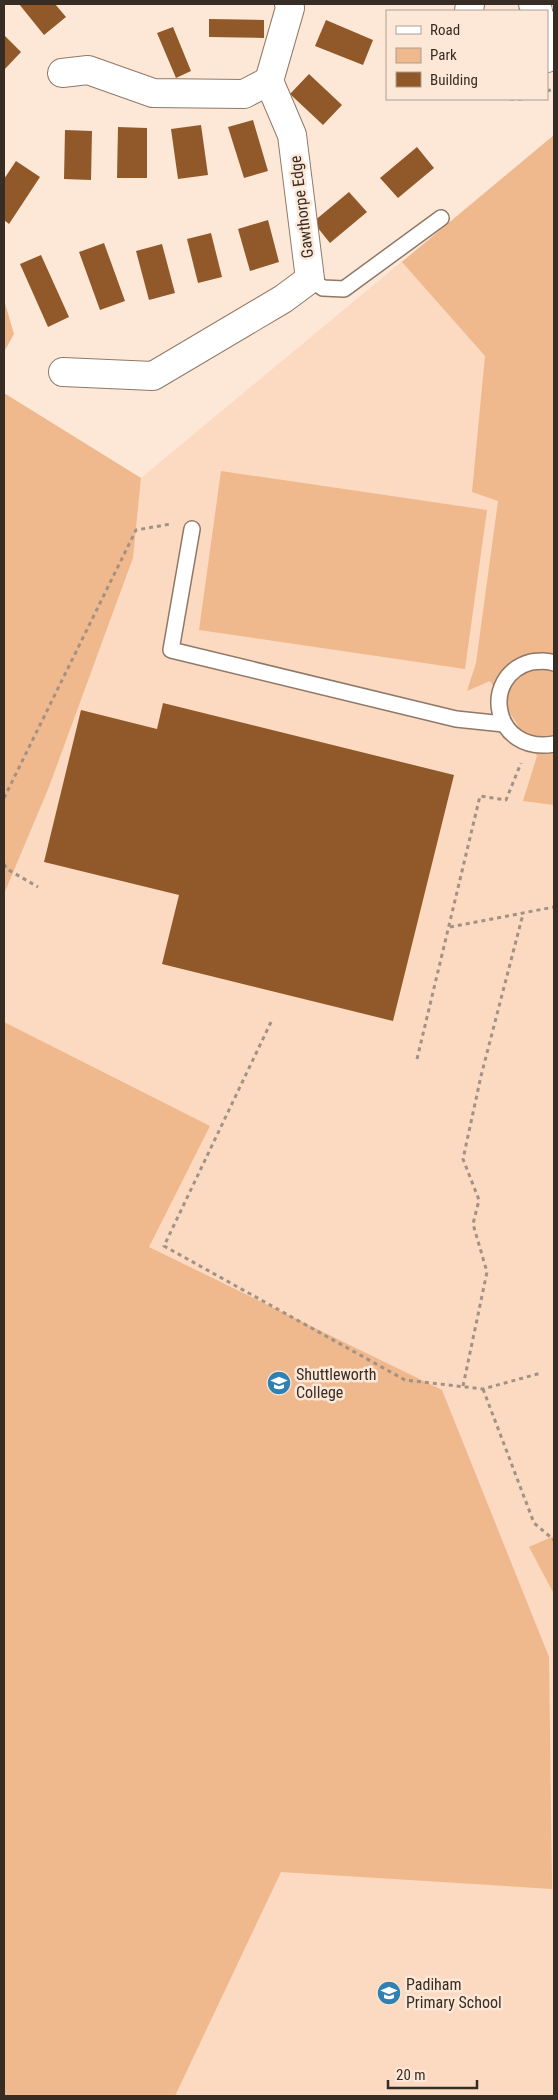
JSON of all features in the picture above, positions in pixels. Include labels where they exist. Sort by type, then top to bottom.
[{"type":"street","points":[[62,73],[88,70],[153,93],[244,94],[269,81],[290,8],[289,4]]},
{"type":"street","name":"Gawthorpe Edge","points":[[63,372],[153,376],[283,299],[310,279],[292,135],[269,81]]},
{"type":"lane","points":[[310,279],[323,288],[344,289],[441,218]]},
{"type":"lane","points":[[192,529],[171,650],[456,719],[504,724]]},
{"type":"lane","points":[[554,663],[537,661],[524,664],[512,672],[504,684],[499,697],[500,711],[504,724],[519,740],[542,746],[554,744]]},
{"type":"path","points":[[4,798],[136,530],[170,524],[192,529]]},
{"type":"path","points":[[417,1059],[480,796],[506,800],[529,744]]},
{"type":"path","points":[[4,864],[7,869],[38,886]]},
{"type":"path","points":[[450,927],[523,914],[554,906]]},
{"type":"path","points":[[463,1386],[487,1272],[473,1224],[479,1200],[463,1159],[481,1076],[523,914]]},
{"type":"path","points":[[271,1022],[164,1246],[405,1380],[484,1389],[541,1373]]},
{"type":"path","points":[[484,1389],[534,1523],[554,1540]]},
{"type":"shaded area","name":"Shuttleworth College","points":[[554,135],[554,2096],[4,2096],[4,894],[49,787],[133,558],[141,478]]},
{"type":"green space","points":[[554,135],[554,805],[523,801],[537,756],[490,681],[467,691],[476,663],[498,501],[472,492],[485,356],[402,262]]},
{"type":"green space","points":[[4,300],[14,334],[4,352]]},
{"type":"green space","points":[[4,393],[141,478],[133,558],[49,787],[4,894]]},
{"type":"green space","points":[[221,471],[487,510],[465,669],[199,630]]},
{"type":"green space","points":[[4,1022],[210,1126],[149,1247],[442,1390],[549,1657],[552,1889],[281,1872],[175,2096],[4,2096]]},
{"type":"green space","points":[[554,1536],[554,1594],[529,1547]]},
{"type":"building","points":[[19,4],[55,4],[66,17],[44,35]]},
{"type":"building","points":[[209,19],[264,20],[264,38],[209,37]]},
{"type":"building","points":[[326,20],[373,40],[363,65],[315,46]]},
{"type":"building","points":[[173,27],[191,71],[176,78],[157,33]]},
{"type":"building","points":[[4,35],[21,52],[4,70]]},
{"type":"building","points":[[309,74],[342,105],[323,125],[290,94]]},
{"type":"building","points":[[253,120],[268,171],[244,178],[228,127]]},
{"type":"building","points":[[201,125],[208,175],[178,179],[171,129]]},
{"type":"building","points":[[118,127],[147,128],[147,178],[117,178]]},
{"type":"building","points":[[65,130],[92,131],[91,180],[64,179]]},
{"type":"building","points":[[417,147],[434,168],[398,198],[380,178]]},
{"type":"building","points":[[16,161],[40,177],[9,224],[4,220],[4,179]]},
{"type":"building","points":[[349,192],[367,212],[330,243],[313,222]]},
{"type":"building","points":[[268,220],[279,262],[250,271],[238,229]]},
{"type":"building","points":[[211,233],[222,277],[198,283],[187,239]]},
{"type":"building","points":[[104,243],[125,301],[100,310],[79,252]]},
{"type":"building","points":[[162,244],[175,293],[149,300],[136,251]]},
{"type":"building","points":[[41,255],[69,317],[48,327],[20,264]]},
{"type":"building","points":[[163,703],[454,775],[393,1021],[162,964],[179,895],[44,862],[81,710],[157,729]]},
{"type":"place","name":"Shuttleworth College","points":[[279,1383]]},
{"type":"place","name":"Padiham Primary School","points":[[389,1993]]}]
